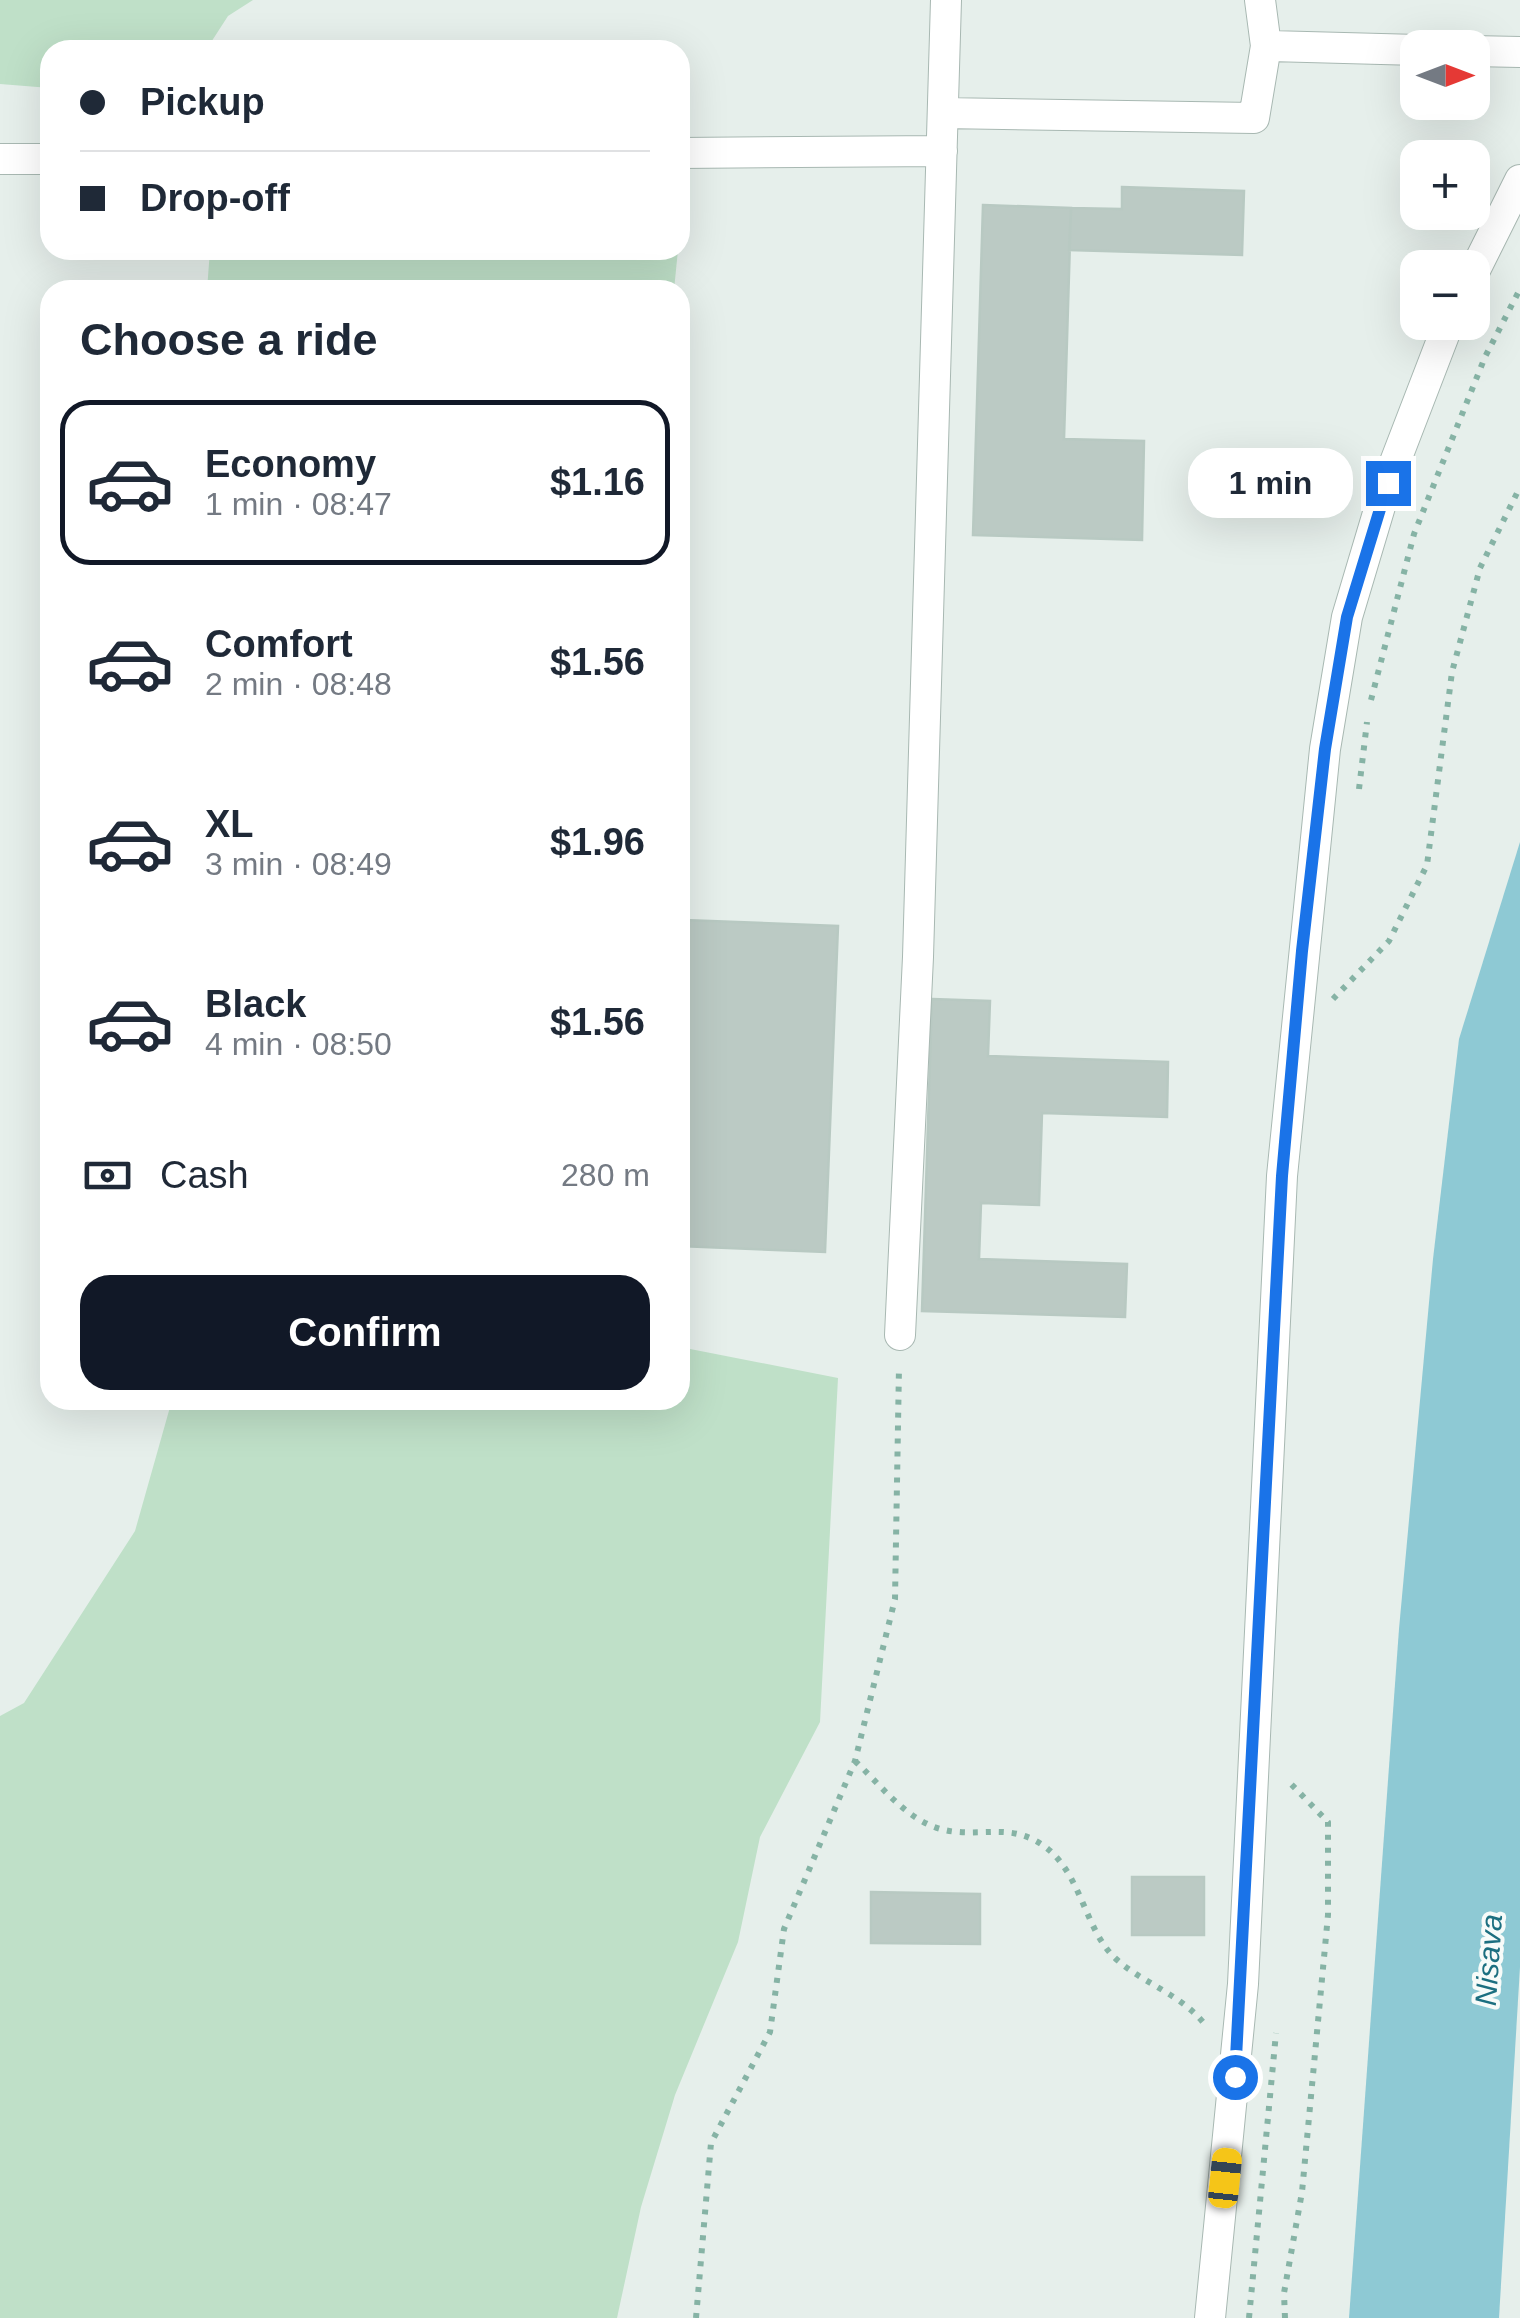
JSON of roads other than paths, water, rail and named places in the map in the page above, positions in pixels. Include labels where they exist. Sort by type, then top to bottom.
[{"type":"lane","points":[[900,1335],[918,957],[946,0]]},
{"type":"lane","points":[[943,113],[1254,118],[1266,46],[1260,0]]},
{"type":"lane","points":[[1266,46],[1400,50]]},
{"type":"lane","points":[[1490,51],[1520,52]]},
{"type":"lane","points":[[690,154],[942,151]]},
{"type":"lane","points":[[0,159],[40,159]]},
{"type":"lane","points":[[1485,250],[1520,180]]},
{"type":"lane","points":[[1210,2318],[1243,1984],[1282,1176],[1323,767],[1347,617],[1388,483],[1442,340]]},
{"type":"water","name":"Nisava","points":[[1520,842],[1520,1967],[1499,2318],[1349,2318],[1399,1629],[1433,1259],[1459,1039]]}]
